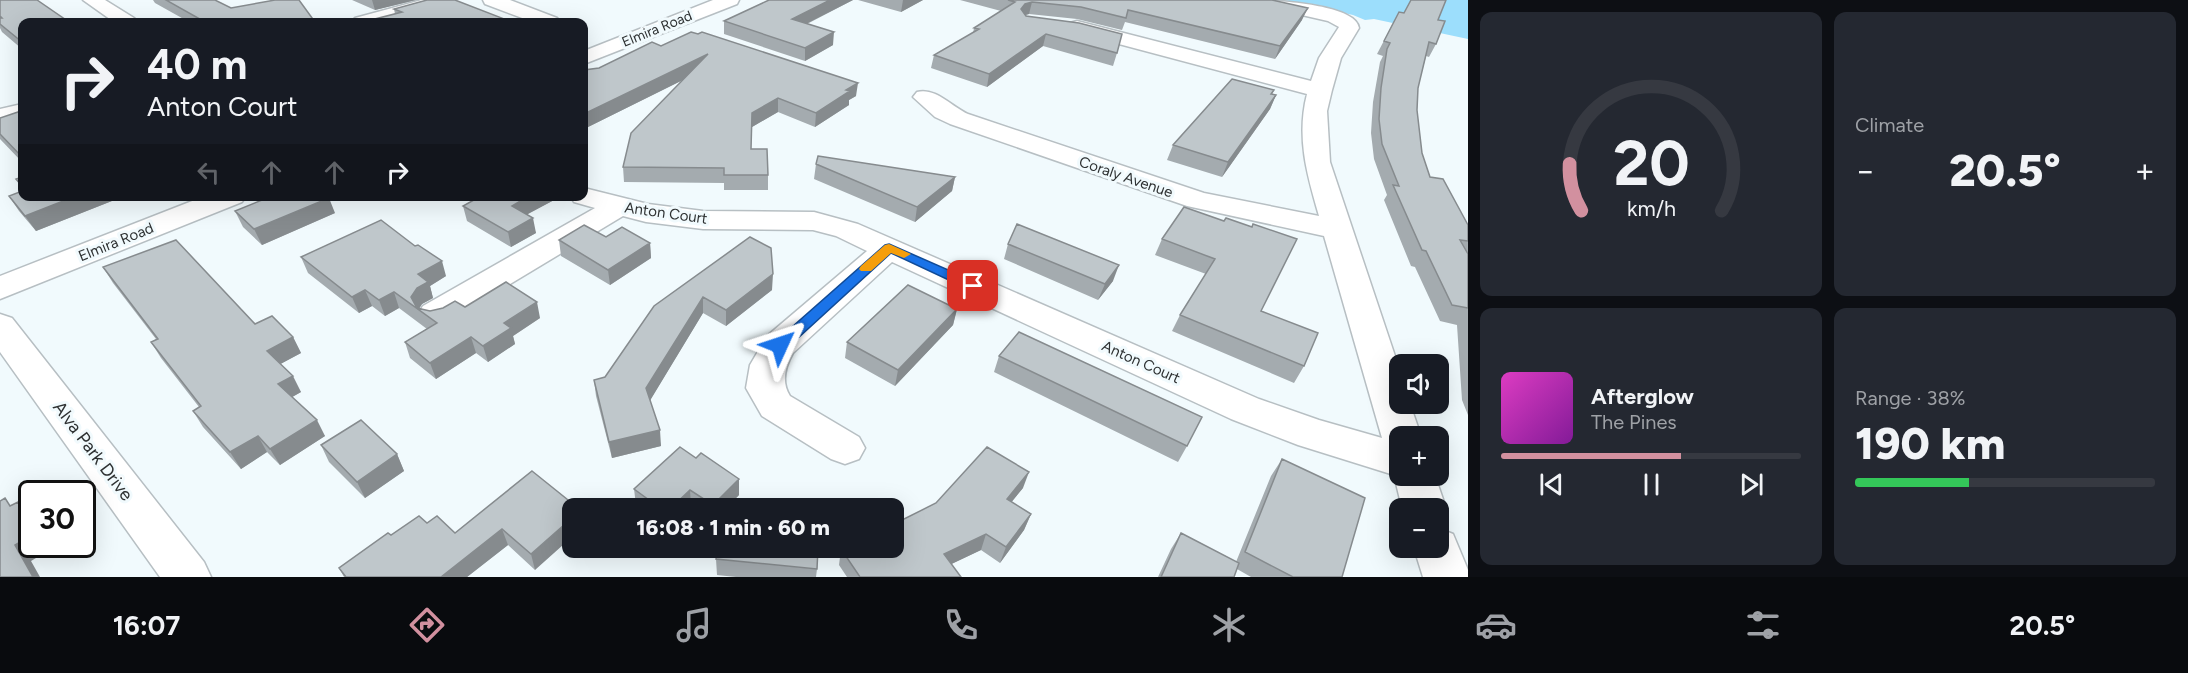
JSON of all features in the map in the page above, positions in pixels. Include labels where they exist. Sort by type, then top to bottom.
[{"type":"street","points":[[92,0],[121,18]]},
{"type":"street","points":[[382,18],[444,0]]},
{"type":"street","points":[[492,0],[539,18]]},
{"type":"street","name":"Elmira Road","points":[[588,56],[730,0]]},
{"type":"street","points":[[1261,0],[1335,16],[1349,24],[1350,28],[1330,58],[1315,111],[1317,162],[1398,426]]},
{"type":"street","points":[[669,24],[701,35]]},
{"type":"street","points":[[1054,24],[1077,27],[1320,90]]},
{"type":"street","points":[[588,37],[613,46]]},
{"type":"street","name":"Coraly Avenue","points":[[925,97],[938,108],[959,119],[1168,192],[1237,210],[1336,229]]},
{"type":"street","points":[[0,117],[18,112]]},
{"type":"street","name":"Anton Court","points":[[588,197],[646,213],[703,220],[814,221],[847,230],[1245,409],[1312,434],[1389,457]]},
{"type":"street","name":"Elmira Road","points":[[0,288],[219,201]]},
{"type":"street","points":[[435,314],[619,206]]},
{"type":"street","points":[[845,448],[776,406],[765,388],[768,364],[780,345],[889,248]]},
{"type":"street","name":"Alva Park Drive","points":[[0,326],[187,577]]},
{"type":"street","points":[[1440,558],[1447,577]]},
{"type":"shaded area","points":[[1285,0],[1468,0],[1468,39],[1374,19],[1365,20],[1353,15]]},
{"type":"building","points":[[0,0],[37,0],[63,18],[18,18],[18,39],[0,24],[0,18],[2,18]]},
{"type":"building","points":[[166,0],[215,0],[231,8],[275,0],[299,0],[312,18],[198,18]]},
{"type":"building","points":[[427,0],[455,0],[502,18],[379,18],[402,12],[394,9]]},
{"type":"building","points":[[769,0],[830,0],[792,19],[834,32],[805,48],[724,21]]},
{"type":"building","points":[[1008,0],[1272,0],[1308,8],[1280,46],[1128,10],[1126,18],[1081,7],[1032,2],[1025,4],[1021,9],[1026,16],[1079,23],[1122,34],[1117,53],[1046,34],[989,74],[934,55],[979,29],[974,28],[1015,2]]},
{"type":"building","points":[[1411,0],[1446,0],[1438,20],[1445,21],[1436,44],[1429,42],[1418,88],[1417,110],[1422,153],[1430,177],[1443,179],[1468,225],[1468,241],[1460,240],[1468,254],[1468,308],[1452,305],[1426,251],[1422,250],[1393,185],[1399,186],[1382,144],[1379,119],[1381,88],[1390,43],[1384,41],[1399,12],[1404,13]]},
{"type":"building","points":[[691,32],[698,34],[702,32],[858,83],[846,90],[850,91],[816,113],[778,98],[752,113],[751,149],[767,149],[768,175],[724,175],[724,168],[623,167],[631,133],[708,54],[588,112],[588,69],[599,68],[652,42],[661,46]]},
{"type":"building","points":[[1232,79],[1274,90],[1271,94],[1276,95],[1228,162],[1173,145]]},
{"type":"building","points":[[18,112],[18,153],[0,134],[0,118]]},
{"type":"building","points":[[818,156],[955,177],[917,207],[816,164]]},
{"type":"building","points":[[18,193],[18,201],[63,201],[25,216],[9,196]]},
{"type":"building","points":[[260,201],[322,201],[254,229],[235,211]]},
{"type":"building","points":[[472,201],[520,201],[512,206],[533,218],[508,232],[463,206]]},
{"type":"building","points":[[1184,207],[1224,221],[1226,218],[1252,227],[1253,224],[1297,239],[1261,311],[1318,333],[1304,366],[1180,315],[1215,259],[1162,239]]},
{"type":"building","points":[[381,220],[415,246],[418,245],[442,261],[418,274],[428,282],[417,288],[411,297],[417,308],[430,311],[443,308],[455,301],[465,307],[506,282],[537,302],[504,323],[511,328],[483,346],[471,337],[430,363],[405,342],[437,323],[394,292],[379,300],[365,290],[352,297],[301,257]]},
{"type":"building","points":[[1017,224],[1119,265],[1105,284],[1008,244]]},
{"type":"building","points":[[584,225],[606,237],[622,227],[650,243],[608,270],[559,240]]},
{"type":"building","points":[[750,237],[771,248],[773,274],[726,310],[703,297],[646,388],[660,430],[609,442],[594,380],[605,377],[654,306]]},
{"type":"building","points":[[176,240],[255,324],[272,316],[293,337],[267,351],[293,376],[278,384],[317,420],[270,449],[258,436],[230,452],[193,411],[201,406],[151,342],[158,339],[103,267]]},
{"type":"building","points":[[908,285],[957,309],[898,370],[847,342]]},
{"type":"building","points":[[1019,332],[1202,417],[1187,446],[999,356]]},
{"type":"building","points":[[361,420],[397,454],[357,482],[321,445]]},
{"type":"building","points":[[680,447],[696,458],[701,453],[739,479],[720,498],[702,498],[690,490],[682,498],[646,498],[634,489]]},
{"type":"building","points":[[987,447],[1029,472],[1007,499],[1031,514],[1006,547],[986,534],[944,554],[961,577],[860,577],[847,558],[904,558],[904,519],[936,503]]},
{"type":"building","points":[[1282,459],[1365,498],[1342,577],[1293,577],[1245,552]]},
{"type":"building","points":[[532,471],[566,498],[562,498],[562,527],[531,554],[502,529],[441,577],[346,577],[339,568],[388,533],[391,535],[419,516],[427,523],[437,516],[455,533]]},
{"type":"building","points":[[5,498],[10,506],[18,502],[18,543],[15,545],[18,558],[22,558],[33,577],[0,577],[0,501]]},
{"type":"building","points":[[1181,533],[1239,563],[1234,577],[1161,577]]},
{"type":"building","points":[[716,558],[818,558],[817,569]]},
{"type":"slow traffic","points":[[866,269],[889,248],[904,254]]},
{"type":"route","points":[[780,345],[889,248],[973,286]]}]
